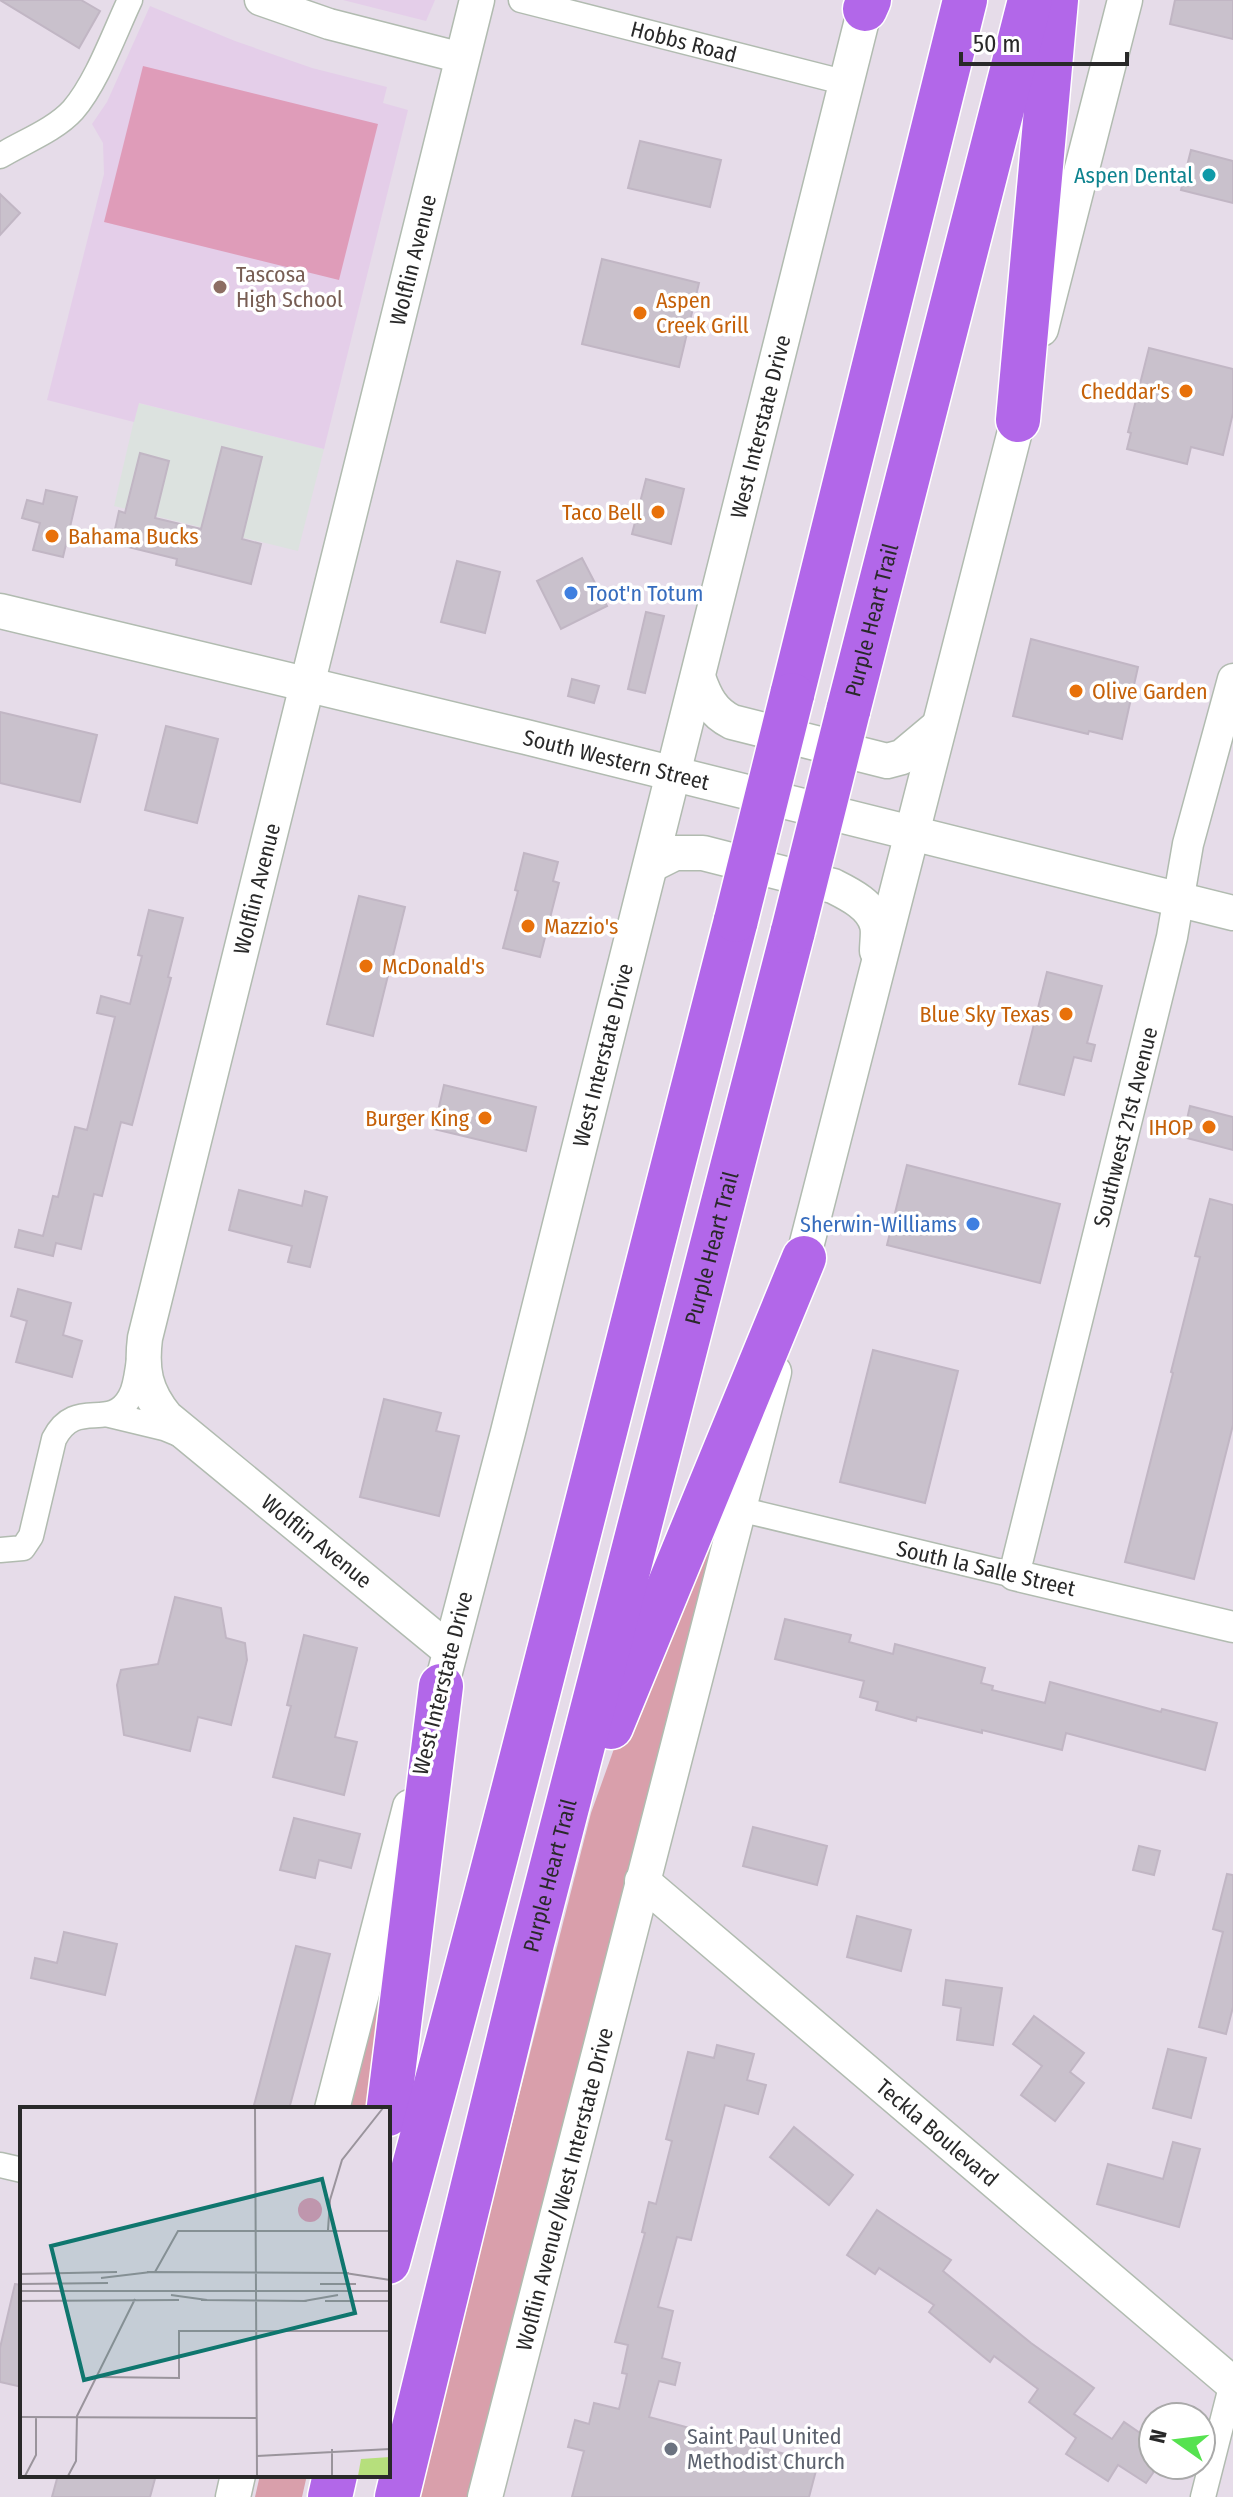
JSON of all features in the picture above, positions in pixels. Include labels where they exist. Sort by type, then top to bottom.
[{"type":"highway","points":[[390,2255],[470,1965],[736,920],[965,0]]},
{"type":"highway","name":"Purple Heart Trail","points":[[397,2497],[532,1943],[1030,0]]},
{"type":"highway","points":[[1018,420],[1056,0]]},
{"type":"highway","points":[[532,1943],[613,1722],[804,1258]]},
{"type":"highway","points":[[389,2107],[445,1668]]},
{"type":"highway","points":[[330,2497],[335,2477]]},
{"type":"main road","name":"Wolflin Avenue","points":[[445,1668],[166,1417],[152,1399],[144,1381],[142,1361],[145,1338],[477,0]]},
{"type":"main road","points":[[642,1881],[1125,0]]},
{"type":"main road","name":"West Interstate Drive","points":[[333,2107],[508,1432],[867,3]]},
{"type":"main road","name":"South Western Street","points":[[0,611],[673,773],[1233,913]]},
{"type":"main road","points":[[698,677],[711,705],[721,717],[732,722],[887,761],[902,757],[939,726]]},
{"type":"main road","points":[[651,865],[675,853],[703,853],[833,886],[870,911],[877,924],[877,972]]},
{"type":"main road","name":"Teckla Boulevard","points":[[642,1881],[1233,2383]]},
{"type":"main road","name":"Wolflin Avenue/West Interstate Drive","points":[[485,2497],[642,1881]]},
{"type":"main road","points":[[233,2497],[238,2477]]},
{"type":"street","points":[[0,156],[73,110],[84,94],[130,0]]},
{"type":"street","points":[[260,0],[329,24],[462,58]]},
{"type":"street","name":"Hobbs Road","points":[[521,0],[847,83]]},
{"type":"street","name":"Southwest 21st Avenue","points":[[1014,1575],[1172,937],[1188,844],[1233,679]]},
{"type":"street","points":[[110,1415],[130,1396],[145,1338]]},
{"type":"street","points":[[0,1550],[23,1548],[31,1536],[54,1439],[65,1422],[76,1416],[110,1415],[164,1428],[199,1445]]},
{"type":"street","name":"South la Salle Street","points":[[739,1509],[1233,1627]]},
{"type":"street","points":[[0,2165],[20,2170]]},
{"type":"street","points":[[1203,2497],[1233,2383]]},
{"type":"shaded area","points":[[343,0],[435,0],[426,21]]},
{"type":"shaded area","name":"Tascosa High School","points":[[150,6],[312,68],[387,87],[383,103],[408,110],[324,449],[139,403],[134,422],[47,400],[104,174],[103,143],[92,124],[107,102]]},
{"type":"shaded area","points":[[143,66],[378,124],[339,280],[104,222]]},
{"type":"shaded area","points":[[138,403],[324,449],[298,551],[114,506]]},
{"type":"shaded area","points":[[732,1472],[472,2497],[417,2497],[591,1813],[653,1640]]},
{"type":"shaded area","points":[[392,1928],[379,2107],[349,2107]]},
{"type":"shaded area","points":[[260,2477],[307,2477],[302,2497],[255,2497]]},
{"type":"building","points":[[0,0],[81,0],[100,11],[79,48]]},
{"type":"building","points":[[1175,0],[1233,0],[1233,39],[1170,24]]},
{"type":"building","points":[[640,141],[721,160],[710,207],[628,188]]},
{"type":"building","name":"Aspen Dental","points":[[1191,150],[1233,161],[1233,203],[1181,190]]},
{"type":"building","points":[[0,194],[20,213],[0,235]]},
{"type":"building","name":"Aspen Creek Grill","points":[[602,259],[699,283],[679,367],[582,344]]},
{"type":"building","name":"Cheddar's","points":[[1149,348],[1233,369],[1233,413],[1223,455],[1191,447],[1187,464],[1127,449],[1131,433],[1128,432]]},
{"type":"building","points":[[222,447],[262,457],[242,539],[261,544],[251,584],[176,565],[177,559],[112,543],[119,511],[125,513],[140,453],[169,461],[155,518],[201,529]]},
{"type":"building","name":"Taco Bell","points":[[646,479],[684,489],[671,544],[632,534]]},
{"type":"building","name":"Bahama Bucks","points":[[46,490],[77,497],[63,557],[33,550],[40,523],[22,518],[27,500],[43,504]]},
{"type":"building","name":"Toot'n Totum","points":[[582,558],[607,606],[561,629],[537,581]]},
{"type":"building","points":[[457,561],[500,572],[485,633],[441,622]]},
{"type":"building","points":[[646,612],[664,616],[645,693],[628,689]]},
{"type":"building","name":"Olive Garden","points":[[1031,639],[1138,667],[1122,739],[1013,716]]},
{"type":"building","points":[[572,679],[599,686],[594,703],[568,696]]},
{"type":"building","points":[[0,712],[97,735],[80,802],[0,783]]},
{"type":"building","points":[[166,726],[218,739],[197,823],[145,810]]},
{"type":"building","name":"Mazzio's","points":[[524,853],[558,862],[553,881],[559,883],[540,957],[503,948]]},
{"type":"building","name":"McDonald's","points":[[359,896],[405,907],[373,1036],[327,1024]]},
{"type":"building","points":[[149,910],[183,918],[168,977],[171,978],[132,1125],[121,1122],[102,1196],[94,1194],[81,1249],[56,1243],[53,1256],[15,1247],[19,1230],[43,1236],[53,1196],[58,1197],[75,1127],[87,1130],[115,1017],[97,1013],[101,996],[130,1004]]},
{"type":"building","name":"Blue Sky Texas","points":[[1047,972],[1102,986],[1087,1043],[1095,1045],[1091,1061],[1074,1057],[1064,1095],[1019,1084]]},
{"type":"building","name":"Burger King","points":[[444,1085],[536,1107],[526,1151],[434,1129]]},
{"type":"building","name":"IHOP","points":[[1190,1106],[1233,1117],[1233,1150],[1183,1137]]},
{"type":"building","name":"Sherwin-Williams","points":[[907,1165],[1060,1204],[1040,1283],[887,1245]]},
{"type":"building","points":[[239,1190],[302,1206],[305,1191],[327,1197],[310,1267],[288,1262],[292,1246],[229,1230]]},
{"type":"building","points":[[1210,1199],[1233,1205],[1233,1425],[1194,1579],[1125,1562],[1173,1373],[1200,1257],[1195,1256]]},
{"type":"building","points":[[18,1289],[71,1303],[63,1335],[82,1341],[72,1377],[16,1362],[27,1321],[11,1316]]},
{"type":"building","points":[[873,1350],[958,1371],[925,1503],[840,1482]]},
{"type":"building","points":[[384,1399],[441,1413],[436,1431],[459,1436],[439,1516],[360,1497]]},
{"type":"building","points":[[175,1597],[221,1608],[226,1638],[245,1643],[247,1660],[231,1725],[198,1717],[190,1751],[124,1735],[117,1685],[121,1670],[158,1664]]},
{"type":"building","points":[[785,1619],[851,1635],[849,1642],[893,1654],[895,1644],[985,1668],[981,1683],[993,1686],[992,1690],[1045,1703],[1050,1682],[1161,1712],[1162,1709],[1217,1723],[1205,1770],[1066,1733],[1062,1750],[982,1730],[982,1733],[917,1717],[916,1721],[876,1710],[878,1702],[860,1697],[864,1681],[775,1659]]},
{"type":"building","points":[[304,1635],[357,1648],[335,1737],[357,1742],[344,1795],[273,1777],[291,1706],[287,1705]]},
{"type":"building","points":[[294,1818],[360,1834],[351,1868],[319,1860],[315,1878],[280,1870]]},
{"type":"building","points":[[753,1827],[827,1846],[817,1885],[743,1866]]},
{"type":"building","points":[[1139,1846],[1160,1851],[1154,1875],[1133,1870]]},
{"type":"building","points":[[1227,1874],[1233,1875],[1233,2007],[1226,2034],[1199,2027],[1223,1932],[1213,1929]]},
{"type":"building","points":[[857,1916],[911,1930],[901,1971],[847,1957]]},
{"type":"building","points":[[64,1932],[117,1944],[105,1995],[31,1978],[35,1958],[57,1963]]},
{"type":"building","points":[[296,1946],[330,1954],[290,2107],[254,2107]]},
{"type":"building","points":[[946,1980],[1002,1988],[993,2045],[957,2040],[961,2008],[943,2005]]},
{"type":"building","points":[[1034,2016],[1084,2053],[1070,2072],[1084,2083],[1055,2121],[1021,2095],[1042,2066],[1013,2044]]},
{"type":"building","points":[[717,2045],[754,2054],[747,2080],[766,2085],[758,2114],[725,2105],[691,2240],[677,2237],[658,2307],[673,2311],[662,2358],[680,2363],[675,2385],[659,2381],[649,2417],[818,2463],[809,2497],[572,2497],[584,2451],[568,2447],[575,2420],[589,2424],[594,2403],[619,2409],[627,2374],[622,2373],[628,2345],[615,2342],[645,2233],[642,2232],[649,2202],[656,2204],[672,2141],[666,2139],[688,2052],[714,2058]]},
{"type":"building","points":[[1168,2049],[1206,2058],[1191,2118],[1153,2108]]},
{"type":"building","points":[[794,2127],[853,2175],[829,2205],[770,2157]]},
{"type":"building","points":[[1173,2142],[1200,2149],[1179,2227],[1097,2204],[1108,2164],[1163,2179]]},
{"type":"building","points":[[877,2210],[951,2260],[943,2271],[1031,2343],[1094,2388],[1074,2414],[1112,2439],[1124,2422],[1137,2431],[1137,2477],[1118,2465],[1108,2481],[1066,2454],[1076,2438],[1029,2402],[1038,2389],[994,2356],[990,2362],[929,2312],[934,2305],[879,2268],[875,2274],[847,2255]]},
{"type":"building","points":[[15,2284],[20,2285],[20,2387],[0,2382],[0,2348]]},
{"type":"building","points":[[57,2477],[155,2477],[150,2497],[52,2497]]},
{"type":"place","name":"Aspen Dental","points":[[1209,175]]},
{"type":"place","name":"Tascosa High School","points":[[220,287]]},
{"type":"place","name":"Aspen Creek Grill","points":[[640,313]]},
{"type":"place","name":"Cheddar's","points":[[1186,391]]},
{"type":"place","name":"Taco Bell","points":[[658,512]]},
{"type":"place","name":"Bahama Bucks","points":[[52,536]]},
{"type":"place","name":"Toot'n Totum","points":[[571,593]]},
{"type":"place","name":"Olive Garden","points":[[1076,691]]},
{"type":"place","name":"Mazzio's","points":[[528,926]]},
{"type":"place","name":"McDonald's","points":[[366,966]]},
{"type":"place","name":"Blue Sky Texas","points":[[1066,1014]]},
{"type":"place","name":"Burger King","points":[[485,1118]]},
{"type":"place","name":"IHOP","points":[[1209,1127]]},
{"type":"place","name":"Sherwin-Williams","points":[[973,1224]]},
{"type":"place","name":"Saint Paul United Methodist Church","points":[[671,2449]]}]
